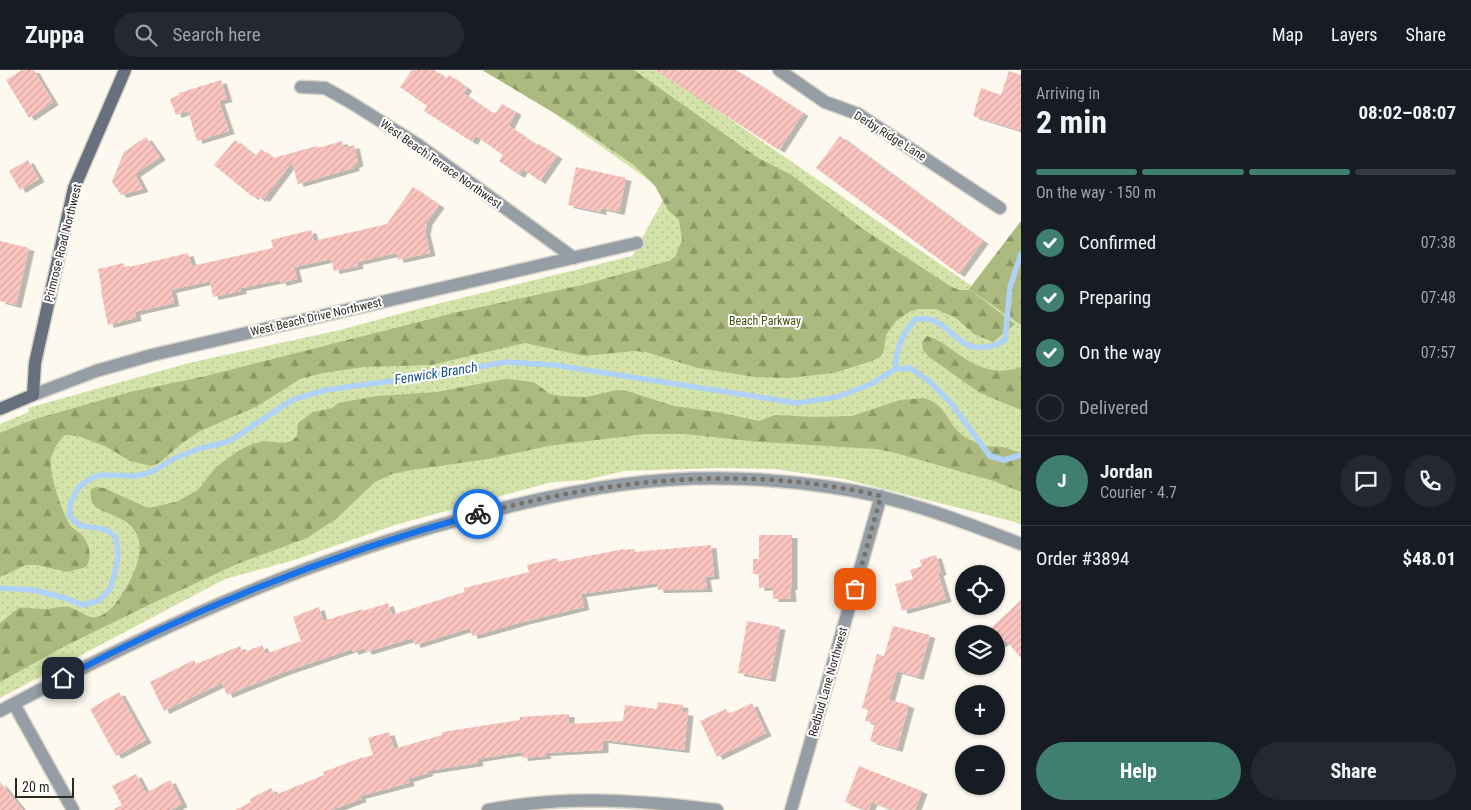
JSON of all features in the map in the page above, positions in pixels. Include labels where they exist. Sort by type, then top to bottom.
[{"type":"street","name":"Primrose Road Northwest","points":[[33,395],[35,363],[74,188],[125,70]]},
{"type":"street","name":"Derby Ridge Lane","points":[[779,70],[826,102],[858,114],[1000,208]]},
{"type":"street","name":"West Beach Terrace Northwest","points":[[301,87],[325,88],[358,107],[417,144],[574,258]]},
{"type":"street","name":"West Beach Drive Northwest","points":[[0,409],[96,372],[152,355],[637,243]]},
{"type":"street","points":[[0,712],[122,648],[180,620],[255,588],[370,546],[483,513],[594,489],[639,482],[721,479],[771,481],[830,487],[881,496],[935,511],[1021,544]]},
{"type":"street","name":"Redbud Lane Northwest","points":[[791,810],[881,496]]},
{"type":"street","points":[[14,704],[73,810]]},
{"type":"street","points":[[488,810],[541,803],[599,801],[652,803],[717,810]]},
{"type":"green space","points":[[482,70],[634,70],[758,158],[790,174],[863,229],[950,286],[959,290],[970,290],[1015,324],[993,342],[974,334],[956,318],[936,309],[919,309],[911,311],[896,321],[886,335],[884,350],[880,357],[834,373],[789,378],[755,377],[698,368],[646,352],[634,351],[584,356],[525,343],[431,365],[364,367],[323,373],[300,379],[256,407],[200,431],[159,463],[151,466],[130,461],[107,447],[78,436],[65,435],[56,445],[52,454],[52,472],[56,492],[67,519],[87,543],[88,563],[86,567],[67,572],[37,565],[26,565],[0,577],[0,433],[32,420],[130,392],[206,376],[458,312],[582,285],[669,261],[675,257],[682,240],[679,220],[668,210],[655,186],[635,166],[584,131]]},
{"type":"green space","name":"Beach Parkway","points":[[493,70],[659,70],[1021,320],[1021,525],[844,479],[774,469],[719,468],[624,471],[586,480],[552,482],[395,525],[291,561],[225,579],[0,698],[0,424],[29,412],[28,408],[189,363],[340,330],[632,256],[667,193]]},
{"type":"green space","points":[[1021,221],[1021,325],[969,289]]},
{"type":"green space","points":[[927,336],[941,342],[970,362],[986,368],[1002,371],[1021,367],[1021,410],[980,393],[929,357],[923,350],[922,342]]},
{"type":"green space","points":[[504,379],[535,383],[550,394],[561,396],[586,397],[617,390],[627,391],[674,406],[717,412],[759,421],[775,415],[852,416],[900,400],[924,398],[934,402],[942,409],[954,427],[968,439],[985,446],[1003,447],[1021,453],[1021,492],[994,481],[876,449],[760,442],[684,434],[645,434],[548,446],[488,459],[412,470],[392,474],[375,482],[336,519],[307,538],[237,564],[153,603],[65,646],[0,682],[0,623],[19,608],[46,609],[65,606],[90,617],[97,617],[116,603],[133,573],[139,554],[137,535],[132,527],[123,520],[96,507],[92,502],[91,489],[96,487],[104,488],[148,508],[176,502],[198,490],[216,467],[238,451],[263,441],[284,443],[292,441],[297,436],[298,423],[313,412],[332,408],[343,402],[377,396],[437,392]]},
{"type":"building","points":[[22,70],[34,70],[53,102],[29,118],[6,80]]},
{"type":"building","points":[[412,70],[434,70],[446,79],[449,75],[467,88],[463,93],[492,113],[496,113],[502,104],[516,112],[509,126],[538,146],[539,144],[557,156],[540,181],[523,169],[519,175],[499,161],[503,155],[476,136],[472,142],[424,111],[427,106],[400,87]]},
{"type":"building","points":[[655,70],[736,70],[803,113],[779,150]]},
{"type":"building","points":[[1009,71],[1021,75],[1021,131],[973,116],[981,88],[1001,95]]},
{"type":"building","points":[[221,80],[227,99],[219,101],[229,131],[197,141],[188,111],[176,115],[170,99],[179,95],[179,93]]},
{"type":"building","points":[[840,136],[983,241],[959,274],[816,168]]},
{"type":"building","points":[[146,137],[160,157],[135,174],[143,189],[121,195],[112,182],[124,152]]},
{"type":"building","points":[[235,140],[255,156],[261,149],[273,158],[342,141],[344,148],[354,145],[358,163],[354,165],[354,168],[298,184],[292,162],[264,199],[261,197],[260,199],[255,195],[253,197],[214,165]]},
{"type":"building","points":[[28,160],[39,179],[20,190],[9,171]]},
{"type":"building","points":[[576,167],[626,178],[619,212],[601,208],[601,212],[568,205]]},
{"type":"building","points":[[413,187],[439,205],[427,222],[425,232],[430,253],[398,260],[397,253],[357,262],[358,266],[334,271],[331,259],[294,267],[297,279],[281,283],[280,280],[241,288],[241,291],[213,297],[210,281],[171,290],[174,303],[135,312],[136,318],[108,325],[98,269],[124,263],[125,268],[188,253],[192,266],[273,248],[271,240],[311,230],[314,241],[387,224]]},
{"type":"building","points":[[0,241],[29,248],[16,305],[0,301]]},
{"type":"building","points":[[759,535],[792,535],[791,599],[773,599],[773,587],[759,588],[759,574],[753,574],[753,559],[759,559]]},
{"type":"building","points":[[711,545],[714,576],[705,577],[707,589],[658,590],[657,583],[581,594],[584,607],[472,636],[470,628],[415,645],[413,638],[366,652],[365,648],[353,652],[352,649],[284,672],[227,695],[222,683],[164,711],[150,682],[194,660],[196,664],[240,646],[243,653],[262,645],[266,654],[301,641],[293,617],[319,607],[323,621],[388,603],[392,615],[464,592],[464,588],[529,572],[527,565],[557,558],[558,562],[624,549],[635,549],[635,552]]},
{"type":"building","points":[[936,555],[941,572],[938,573],[946,599],[902,611],[895,584],[913,579],[910,570],[922,566],[920,560]]},
{"type":"building","points":[[1021,600],[1021,658],[1005,641],[1005,625],[994,625]]},
{"type":"building","points":[[747,621],[780,627],[770,679],[738,673]]},
{"type":"building","points":[[893,626],[930,635],[918,677],[897,671],[889,700],[909,705],[897,749],[870,741],[875,723],[865,721],[868,710],[862,708],[877,654],[884,656]]},
{"type":"building","points":[[119,692],[146,740],[116,756],[90,709]]},
{"type":"building","points":[[658,702],[683,705],[682,712],[688,713],[684,750],[603,740],[603,750],[545,753],[546,756],[522,758],[522,752],[477,759],[478,763],[427,771],[428,773],[408,779],[409,783],[360,796],[361,799],[332,810],[235,810],[251,802],[250,799],[271,788],[275,795],[324,775],[323,772],[373,755],[368,738],[389,732],[394,749],[442,735],[442,732],[520,720],[520,717],[569,714],[569,724],[623,721],[625,705],[657,709]]},
{"type":"building","points":[[752,703],[766,733],[717,757],[700,721],[726,709],[729,714]]},
{"type":"building","points":[[859,766],[922,791],[915,810],[892,810],[872,802],[869,810],[865,810],[845,802]]},
{"type":"building","points":[[136,774],[146,793],[170,780],[182,804],[171,810],[113,810],[122,805],[112,786]]},
{"type":"building","points":[[0,782],[23,810],[0,810]]},
{"type":"waterway","points":[[895,369],[901,342],[916,319],[928,319],[936,322],[964,343],[974,347],[990,346],[1005,340],[1010,287],[1021,254]]},
{"type":"waterway","name":"Fenwick Branch","points":[[0,588],[33,590],[65,598],[83,605],[98,601],[110,589],[118,555],[116,538],[106,530],[77,523],[69,514],[71,501],[79,487],[91,478],[101,475],[136,476],[154,471],[173,459],[198,449],[230,441],[292,400],[325,390],[506,362],[554,365],[797,403],[837,397],[871,384],[895,369],[910,368],[930,382],[950,402],[990,456],[1004,460],[1021,455]]},
{"type":"way so far","points":[[478,514],[576,492],[622,484],[672,480],[738,479],[802,483],[881,496],[855,589]]},
{"type":"route","points":[[63,678],[180,620],[306,568],[370,546],[478,514]]}]
